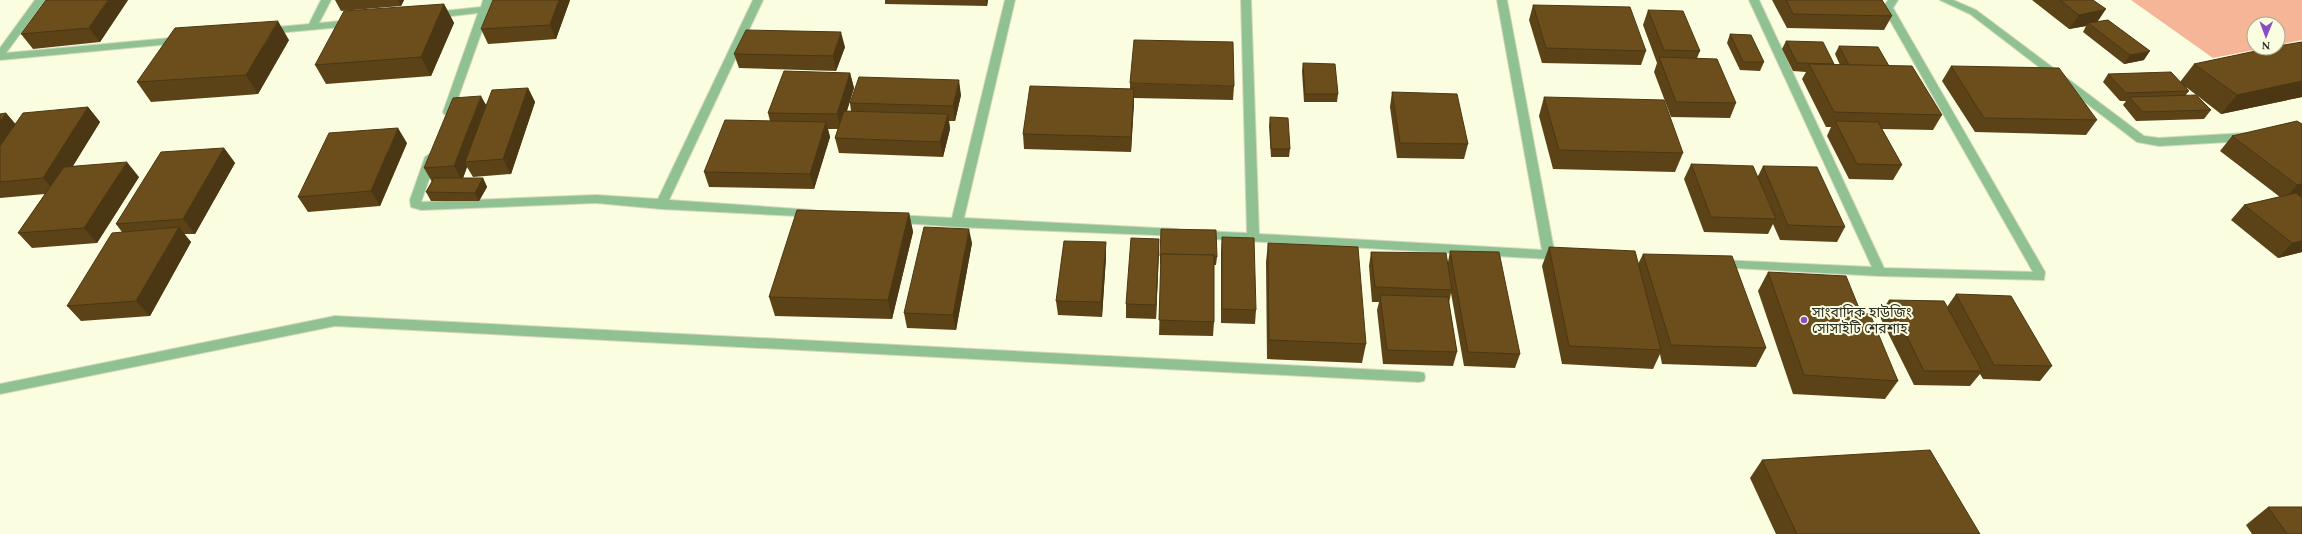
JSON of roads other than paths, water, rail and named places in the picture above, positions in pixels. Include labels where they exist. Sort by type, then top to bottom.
[{"type":"street","points":[[0,56],[40,0]]},
{"type":"street","points":[[312,27],[326,0]]},
{"type":"street","points":[[661,205],[758,0]]},
{"type":"street","points":[[957,223],[1010,0]]},
{"type":"street","points":[[1246,0],[1254,237]]},
{"type":"street","points":[[1502,0],[1549,254]]},
{"type":"street","points":[[1754,0],[1880,272]]},
{"type":"street","points":[[1706,263],[1880,272],[2040,277],[2039,272],[1888,8],[1893,0]]},
{"type":"street","points":[[1945,0],[1974,12],[2140,139],[2159,142],[2260,136]]},
{"type":"street","points":[[422,16],[486,5],[445,120]]},
{"type":"street","points":[[258,32],[359,22]]},
{"type":"street","points":[[0,56],[195,38]]},
{"type":"street","points":[[434,149],[415,204],[421,206],[596,199],[661,205],[821,215]]},
{"type":"street","points":[[885,219],[1254,237],[1573,256]]},
{"type":"street","points":[[0,389],[335,321],[1419,377]]},
{"type":"place","name":"সাংবাদিক হাউজিং সোসাইটি শেরশাহ","points":[[1804,320]]}]
